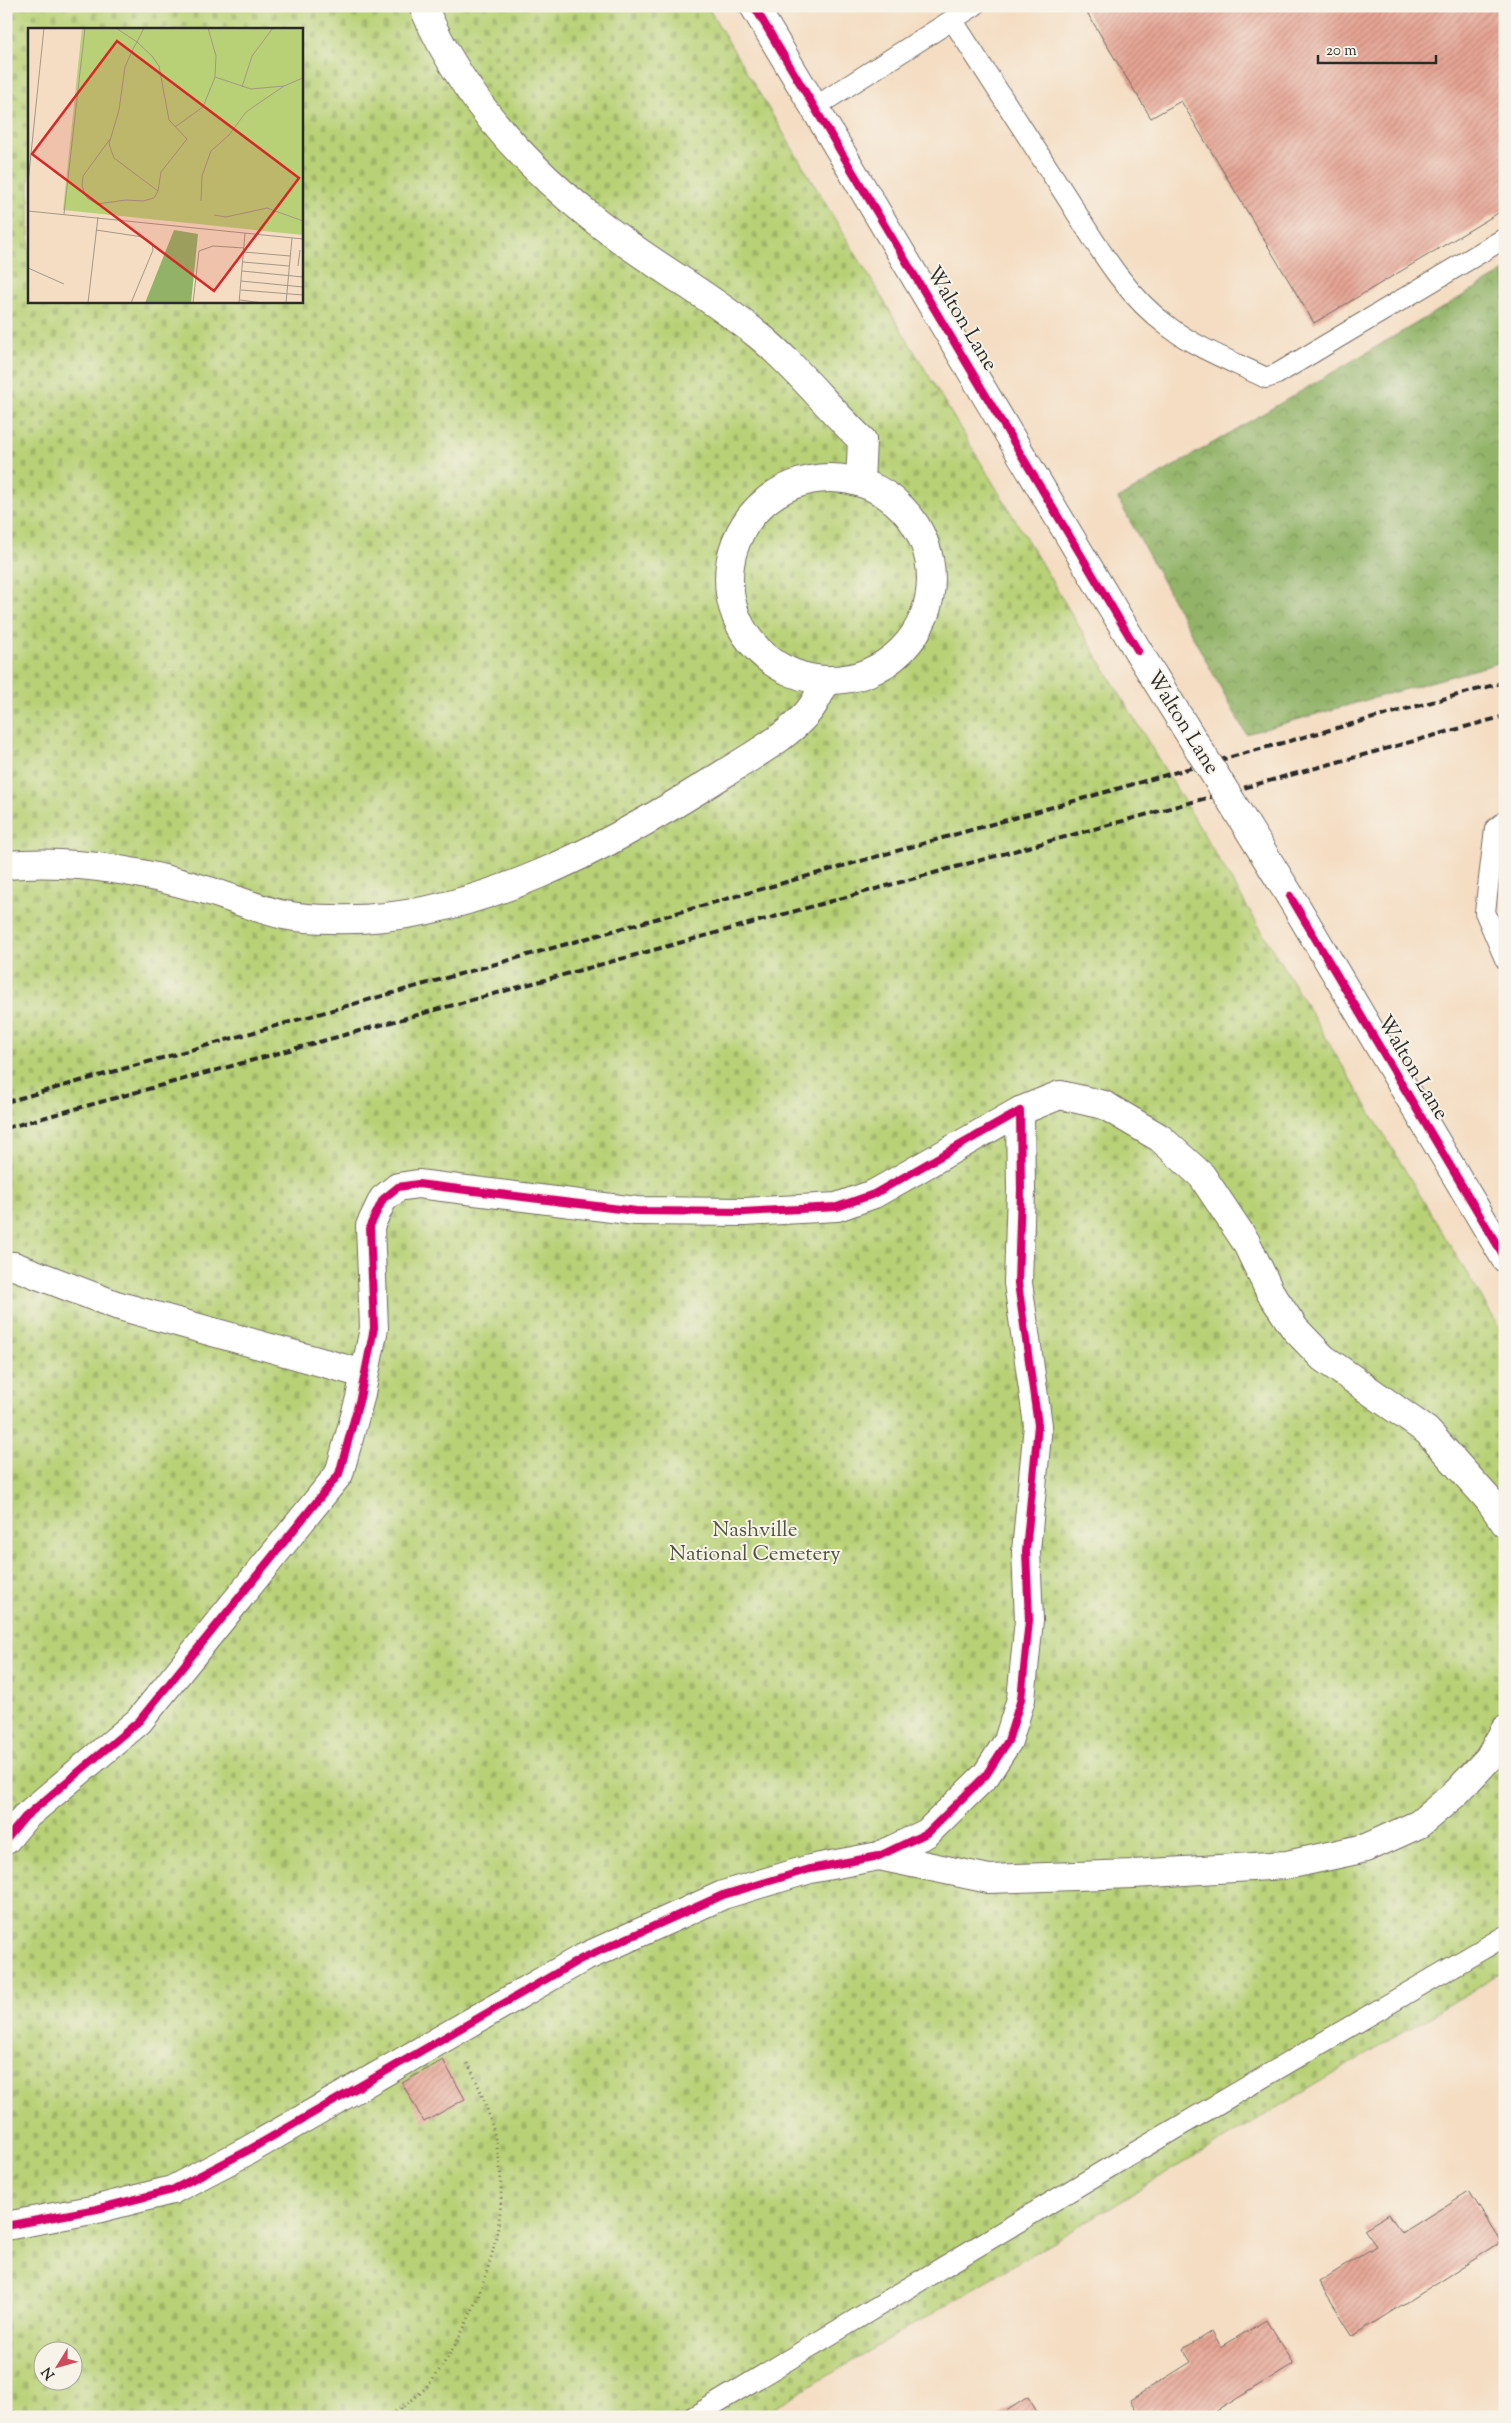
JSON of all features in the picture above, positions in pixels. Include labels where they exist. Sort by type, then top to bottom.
[{"type":"street","points":[[423,6],[434,32],[462,82],[501,132],[546,179],[592,218],[758,336],[797,372],[862,440],[860,482]]},
{"type":"street","name":"Walton Lane","points":[[754,6],[1138,651],[1290,896],[1505,1258]]},
{"type":"street","points":[[819,478],[840,478],[860,482],[882,492],[895,502],[916,526],[926,548],[931,572],[929,596],[923,620],[911,640],[894,658],[873,670],[851,678],[826,680],[806,678],[787,671],[755,647],[742,630],[734,612],[729,592],[728,572],[732,552],[739,533],[750,516],[764,501],[781,490],[800,482],[819,478]]},
{"type":"street","points":[[6,865],[33,862],[89,864],[135,872],[202,889],[283,914],[334,920],[392,916],[460,903],[530,878],[608,842],[680,802],[781,737],[809,711],[826,680]]},
{"type":"street","points":[[6,1840],[25,1817],[139,1721],[339,1474],[374,1328],[370,1226],[383,1200],[398,1187],[418,1184],[636,1211],[744,1212],[837,1207],[874,1194],[1020,1111],[1060,1094],[1104,1105],[1160,1138],[1202,1176],[1246,1242],[1270,1292],[1295,1329],[1323,1358],[1427,1431],[1489,1500],[1505,1523]]},
{"type":"street","points":[[6,2226],[97,2210],[172,2190],[247,2152],[581,1959],[723,1895],[810,1869],[879,1856],[927,1833],[986,1775],[1008,1742],[1021,1699],[1029,1620],[1026,1550],[1038,1426],[1018,1283],[1022,1190],[1020,1111]]},
{"type":"street","points":[[6,1266],[14,1266],[116,1305],[364,1374]]},
{"type":"street","points":[[879,1856],[989,1879],[1133,1874],[1296,1863],[1366,1848],[1419,1824],[1456,1793],[1489,1758],[1505,1730]]},
{"type":"lane","points":[[815,107],[974,6]]},
{"type":"lane","points":[[953,21],[1089,232],[1119,275],[1135,294],[1168,327],[1187,339],[1266,378],[1277,374],[1505,238]]},
{"type":"lane","points":[[1505,821],[1495,829],[1485,912],[1497,946],[1505,959]]},
{"type":"lane","points":[[693,2417],[1107,2169],[1505,1936]]},
{"type":"path","points":[[387,2417],[401,2408],[428,2385],[446,2360],[468,2321],[497,2236],[501,2194],[498,2150],[489,2116],[474,2076],[452,2033]]},
{"type":"path","points":[[6,2405],[20,2417]]},
{"type":"path","points":[[401,2408],[406,2417]]},
{"type":"green space","name":"Nashville National Cemetery","points":[[6,6],[707,6],[1505,1337],[1505,1971],[759,2417],[6,2417]]},
{"type":"green space","points":[[1505,271],[1505,661],[1246,734],[1118,499]]},
{"type":"building","points":[[1083,6],[1505,6],[1505,209],[1314,323],[1181,101],[1151,118]]},
{"type":"building","points":[[443,2060],[465,2099],[424,2122],[402,2083]]},
{"type":"building","points":[[1469,2191],[1501,2242],[1353,2336],[1319,2282],[1376,2246],[1364,2229],[1389,2214],[1402,2233]]},
{"type":"building","points":[[1266,2320],[1293,2364],[1207,2417],[1140,2417],[1130,2400],[1191,2362],[1183,2349],[1212,2331],[1221,2347]]},
{"type":"building","points":[[1028,2397],[1040,2417],[997,2417]]},
{"type":"railway","points":[[6,1102],[1198,766],[1505,682]]},
{"type":"railway","points":[[6,1128],[1505,716]]},
{"type":"cycle path","points":[[754,6],[1138,651]]},
{"type":"cycle path","points":[[1290,896],[1505,1258]]},
{"type":"cycle path","points":[[6,1840],[25,1817],[139,1721],[339,1474],[360,1398],[374,1328],[370,1226],[383,1199],[398,1187],[418,1184],[636,1211],[744,1212],[837,1207],[874,1194],[1020,1111],[1021,1190],[1018,1283],[1038,1425],[1026,1551],[1029,1620],[1021,1699],[1008,1741],[986,1775],[927,1833],[879,1856],[810,1869],[723,1895],[581,1959],[247,2151],[172,2190],[97,2209],[6,2226]]}]
